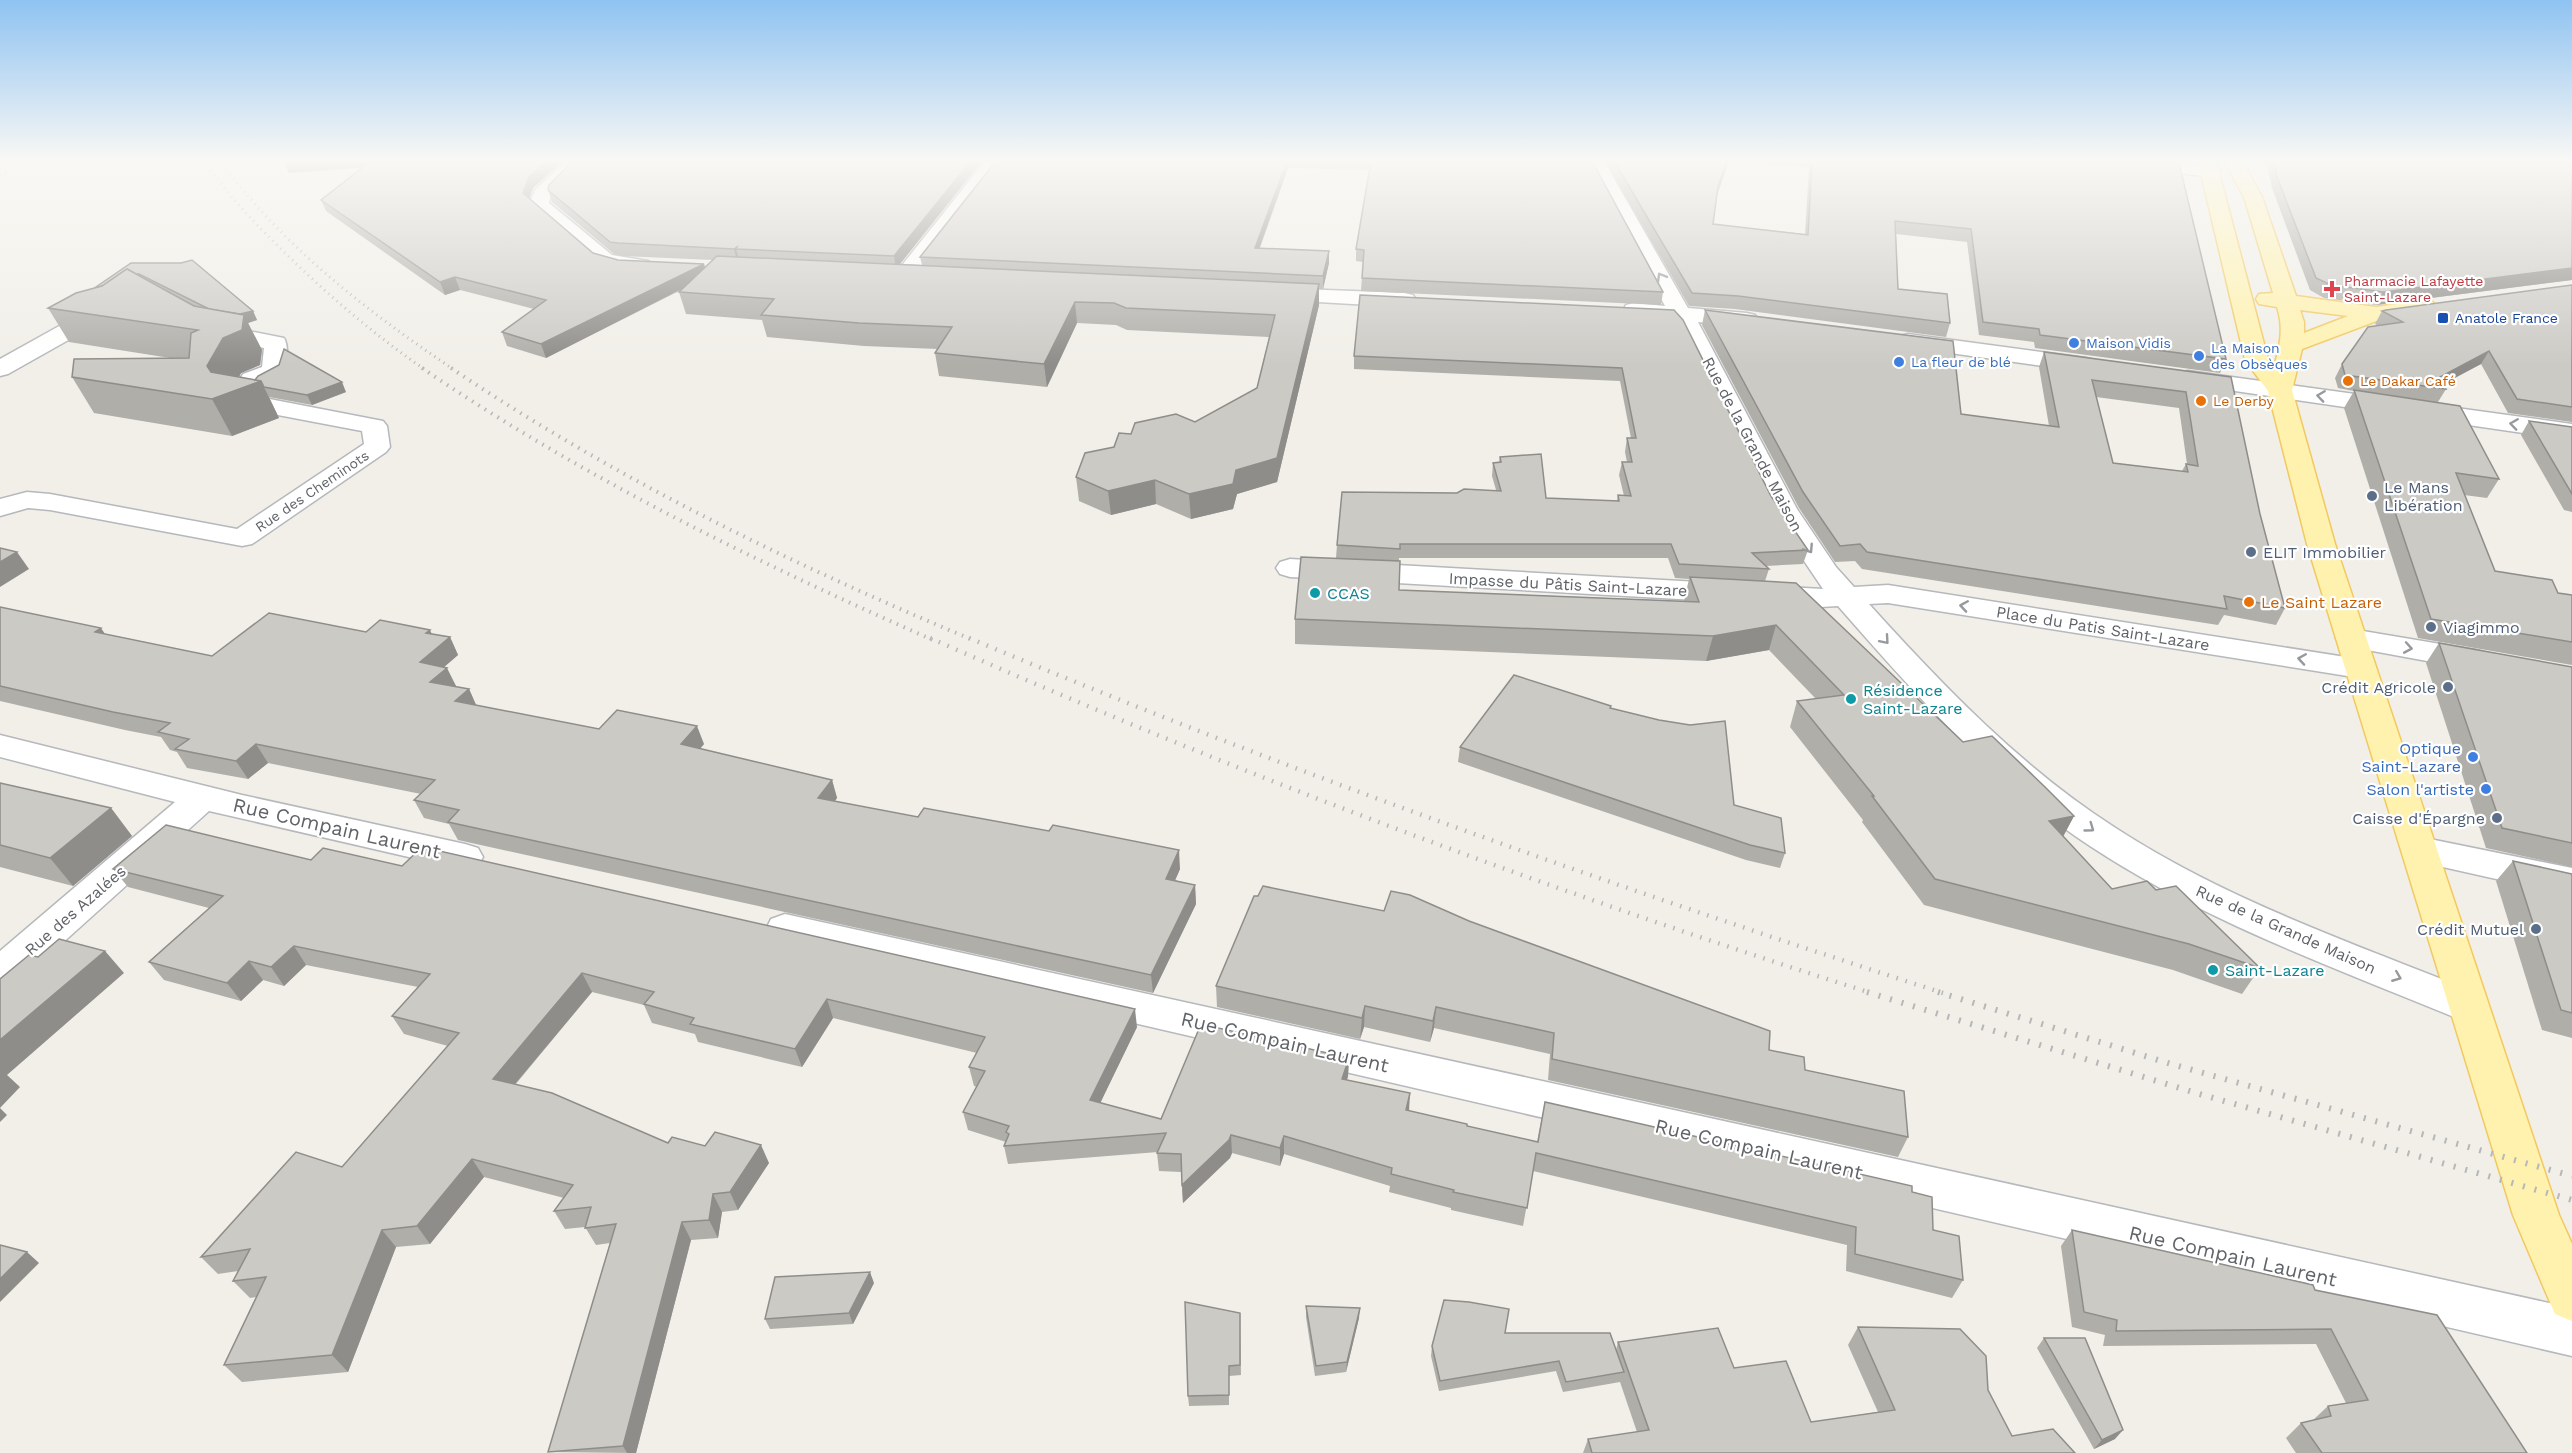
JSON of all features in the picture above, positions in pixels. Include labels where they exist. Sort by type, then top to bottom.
[{"type":"main road","points":[[2225,229],[2257,360],[2280,390],[2321,544],[2468,1006],[2536,1215],[2572,1298]]},
{"type":"main road","points":[[2263,229],[2293,322],[2292,345],[2280,390]]},
{"type":"main road","points":[[2241,296],[2375,314]]},
{"type":"main road","points":[[2292,345],[2375,314],[2442,305]]},
{"type":"street","points":[[569,229],[606,260],[622,264],[660,266]]},
{"type":"street","points":[[929,279],[893,277],[935,229]]},
{"type":"street","name":"Rue de la Grande Maison","points":[[1633,229],[1680,314],[1692,328],[1784,509],[1825,573],[1928,689],[2042,793],[2101,836],[2160,872],[2259,921],[2468,1006]]},
{"type":"street","points":[[1249,293],[1428,301]]},
{"type":"street","points":[[0,369],[87,320],[112,313],[128,302]]},
{"type":"street","points":[[1610,309],[1770,323]]},
{"type":"street","name":"Rue des Cheminots","points":[[0,508],[27,500],[50,502],[242,538],[377,447],[374,426],[240,400],[251,380],[273,371],[276,343],[221,333],[192,317]]},
{"type":"street","points":[[1888,339],[2113,368]]},
{"type":"street","points":[[2172,376],[2572,432]]},
{"type":"street","name":"Impasse du Pâtis Saint-Lazare","points":[[1290,568],[1821,598],[1846,596]]},
{"type":"street","name":"Place du Patis Saint-Lazare","points":[[1846,596],[1888,594],[2360,668]]},
{"type":"street","points":[[2351,638],[2503,665]]},
{"type":"street","name":"Rue Compain Laurent","points":[[0,746],[202,798],[503,866]]},
{"type":"street","name":"Rue des Azalées","points":[[0,972],[24,954],[202,798]]},
{"type":"street","points":[[2420,850],[2572,882]]},
{"type":"street","name":"Rue Compain Laurent","points":[[747,921],[2572,1332]]},
{"type":"building","points":[[363,229],[565,229],[593,253],[618,260],[704,264],[541,344],[502,332],[546,300],[455,277],[440,282]]},
{"type":"building","points":[[594,229],[916,229],[894,256],[610,242]]},
{"type":"building","points":[[942,229],[1262,229],[1255,248],[1329,251],[1323,276],[920,257]]},
{"type":"building","points":[[1359,229],[1629,229],[1663,292],[1362,278],[1364,250],[1356,249]]},
{"type":"building","points":[[1654,229],[1755,229],[1808,235],[1808,229],[1895,229],[1898,289],[1947,294],[1950,323],[1738,296],[1692,293]]},
{"type":"building","points":[[1969,229],[2195,229],[2226,359],[2040,335],[2039,329],[1983,322]]},
{"type":"building","points":[[2297,229],[2572,229],[2572,268],[2383,292],[2331,285],[2316,278]]},
{"type":"building","points":[[717,256],[1319,284],[1277,458],[1236,470],[1233,484],[1189,494],[1155,480],[1108,491],[1076,477],[1085,453],[1114,447],[1119,433],[1131,434],[1135,423],[1176,414],[1195,422],[1257,388],[1275,315],[1126,308],[1114,303],[1075,302],[1044,364],[935,353],[952,327],[859,323],[761,315],[774,299],[679,292]]},
{"type":"building","points":[[192,260],[253,311],[240,314],[209,309],[127,269],[102,286],[93,289],[131,263],[181,263]]},
{"type":"building","points":[[127,269],[194,306],[244,315],[242,330],[223,338],[207,366],[211,372],[261,381],[212,399],[72,377],[74,359],[189,358],[191,333],[198,330],[48,308],[76,293],[102,286]]},
{"type":"building","points":[[2572,285],[2572,407],[2517,399],[2489,351],[2440,377],[2446,389],[2345,375],[2342,364],[2368,327],[2403,322],[2382,311]]},
{"type":"building","points":[[1360,295],[1674,310],[1683,320],[1771,496],[1808,550],[1752,553],[1769,569],[1679,564],[1671,544],[1400,544],[1400,549],[1337,545],[1342,492],[1457,493],[1464,489],[1501,491],[1493,463],[1501,462],[1500,457],[1541,454],[1546,498],[1619,501],[1618,495],[1631,496],[1622,462],[1632,462],[1627,438],[1636,438],[1622,368],[1354,356]]},
{"type":"building","points":[[1705,310],[1953,341],[1961,414],[2059,427],[2044,352],[2231,377],[2260,514],[2285,608],[2224,596],[2227,609],[1867,552],[1860,544],[1840,546],[1803,492]],"holes":[[[2092,380],[2186,392],[2198,466],[2186,464],[2188,472],[2113,463]]]},
{"type":"building","points":[[284,349],[342,382],[307,395],[264,387],[261,381],[255,380],[258,376],[279,365]]},
{"type":"building","points":[[2354,390],[2460,406],[2499,479],[2456,473],[2495,571],[2552,580],[2558,593],[2572,595],[2572,642],[2431,619]]},
{"type":"building","points":[[2529,421],[2572,427],[2572,494]]},
{"type":"building","points":[[0,548],[17,552],[0,562]]},
{"type":"building","points":[[1301,557],[1400,561],[1399,590],[1699,602],[1690,577],[1796,583],[1963,742],[1992,736],[2045,787],[2074,816],[2049,821],[2112,889],[2147,881],[2156,890],[2176,886],[2260,968],[2189,944],[1935,879],[1872,796],[1874,796],[1797,701],[1844,695],[1776,625],[1713,636],[1295,619]]},
{"type":"building","points":[[0,607],[101,628],[95,632],[212,656],[269,613],[366,632],[380,620],[430,630],[426,633],[450,637],[420,662],[447,668],[430,682],[469,689],[455,701],[599,729],[617,710],[697,726],[681,744],[832,780],[818,798],[918,817],[924,808],[1049,831],[1053,825],[1179,850],[1166,879],[1195,885],[1151,975],[448,822],[459,810],[414,800],[435,780],[256,744],[236,761],[175,749],[189,739],[158,732],[170,723],[0,686]]},
{"type":"building","points":[[2439,643],[2572,667],[2572,843],[2502,828]]},
{"type":"building","points":[[1514,675],[1611,706],[1610,708],[1659,720],[1690,725],[1725,721],[1734,805],[1781,818],[1785,853],[1750,845],[1460,747]]},
{"type":"building","points":[[0,783],[111,808],[50,858],[0,845]]},
{"type":"building","points":[[166,825],[311,860],[323,848],[402,866],[422,847],[1135,1009],[1090,1100],[1161,1119],[1201,1024],[1349,1058],[1342,1079],[1410,1093],[1406,1110],[1467,1124],[1467,1126],[1538,1142],[1545,1102],[1912,1186],[1912,1192],[1932,1197],[1933,1230],[1959,1236],[1963,1280],[1855,1254],[1856,1227],[1536,1153],[1527,1208],[1453,1192],[1454,1190],[1391,1174],[1392,1168],[1284,1136],[1280,1148],[1231,1135],[1229,1140],[1182,1185],[1181,1154],[1157,1153],[1166,1133],[1004,1146],[1009,1134],[1006,1132],[1009,1126],[963,1112],[985,1071],[969,1067],[985,1037],[827,999],[795,1049],[690,1024],[694,1018],[644,1004],[654,992],[582,973],[493,1079],[552,1093],[668,1143],[672,1137],[705,1146],[715,1132],[761,1145],[730,1192],[713,1194],[709,1220],[682,1222],[623,1446],[548,1452],[616,1224],[585,1228],[591,1207],[554,1211],[573,1185],[472,1159],[417,1226],[382,1230],[332,1355],[224,1365],[266,1277],[233,1281],[250,1249],[201,1257],[296,1152],[342,1167],[459,1033],[392,1016],[430,974],[294,946],[271,967],[249,961],[227,983],[149,962],[223,896],[113,869]]},
{"type":"building","points":[[2513,861],[2572,874],[2572,1013],[2561,1010]]},
{"type":"building","points":[[1263,886],[1384,911],[1391,891],[1410,895],[1469,921],[1770,1031],[1769,1050],[1804,1057],[1805,1070],[1904,1091],[1908,1137],[1552,1059],[1554,1033],[1436,1007],[1433,1021],[1365,1006],[1362,1018],[1216,986],[1254,896],[1258,896]]},
{"type":"building","points":[[59,939],[105,951],[0,1040],[0,979],[29,955],[38,957]]},
{"type":"building","points":[[2072,1230],[2313,1285],[2315,1290],[2437,1315],[2527,1453],[2322,1453],[2301,1423],[2331,1416],[2328,1406],[2368,1400],[2331,1329],[2116,1331],[2117,1320],[2084,1312]]},
{"type":"building","points":[[0,1245],[27,1252],[0,1279]]},
{"type":"building","points":[[870,1272],[849,1313],[765,1319],[775,1277]]},
{"type":"building","points":[[1444,1300],[1509,1309],[1505,1333],[1610,1333],[1624,1372],[1566,1382],[1559,1361],[1440,1381],[1432,1346]]},
{"type":"building","points":[[1185,1302],[1240,1313],[1240,1365],[1229,1366],[1229,1395],[1188,1396]]},
{"type":"building","points":[[1306,1306],[1360,1308],[1347,1362],[1316,1366]]},
{"type":"building","points":[[1858,1327],[1960,1329],[1986,1356],[1988,1390],[2012,1436],[2053,1429],[2075,1453],[1592,1453],[1588,1439],[1649,1430],[1618,1342],[1718,1328],[1734,1368],[1786,1361],[1811,1422],[1895,1410]]},
{"type":"building","points":[[2044,1338],[2085,1338],[2123,1430],[2102,1440]]},
{"type":"railway","points":[[262,229],[327,293],[424,369]]},
{"type":"railway","points":[[278,229],[357,300],[453,369]]},
{"type":"railway","points":[[422,368],[544,446],[671,516],[801,580],[933,640]]},
{"type":"railway","points":[[451,368],[576,446],[705,517],[838,581],[973,640]]},
{"type":"railway","points":[[930,638],[1162,737],[1396,829],[1633,914],[1871,993]]},
{"type":"railway","points":[[969,638],[1210,735],[1452,826],[1697,912],[1943,993]]},
{"type":"railway","points":[[1867,992],[2196,1093],[2572,1200]]},
{"type":"railway","points":[[1938,992],[2171,1064],[2572,1176]]},
{"type":"place","name":"Pharmacie Lafayette Saint-Lazare","points":[[2332,289]]},
{"type":"place","name":"Anatole France","points":[[2443,318]]},
{"type":"place","name":"Maison Vidis","points":[[2074,343]]},
{"type":"place","name":"La Maison des Obsèques","points":[[2199,356]]},
{"type":"place","name":"La fleur de blé","points":[[1899,362]]},
{"type":"place","name":"Le Dakar Café","points":[[2348,381]]},
{"type":"place","name":"Le Derby","points":[[2201,401]]},
{"type":"place","name":"Le Mans Libération","points":[[2372,496]]},
{"type":"place","name":"ELIT Immobilier","points":[[2251,552]]},
{"type":"place","name":"CCAS","points":[[1315,593]]},
{"type":"place","name":"Le Saint Lazare","points":[[2249,602]]},
{"type":"place","name":"Viagimmo","points":[[2431,627]]},
{"type":"place","name":"Crédit Agricole","points":[[2448,687]]},
{"type":"place","name":"Résidence Saint-Lazare","points":[[1851,699]]},
{"type":"place","name":"Optique Saint-Lazare","points":[[2473,757]]},
{"type":"place","name":"Salon l'artiste","points":[[2486,789]]},
{"type":"place","name":"Caisse d'Épargne","points":[[2497,818]]},
{"type":"place","name":"Crédit Mutuel","points":[[2536,929]]},
{"type":"place","name":"Saint-Lazare","points":[[2213,970]]}]
